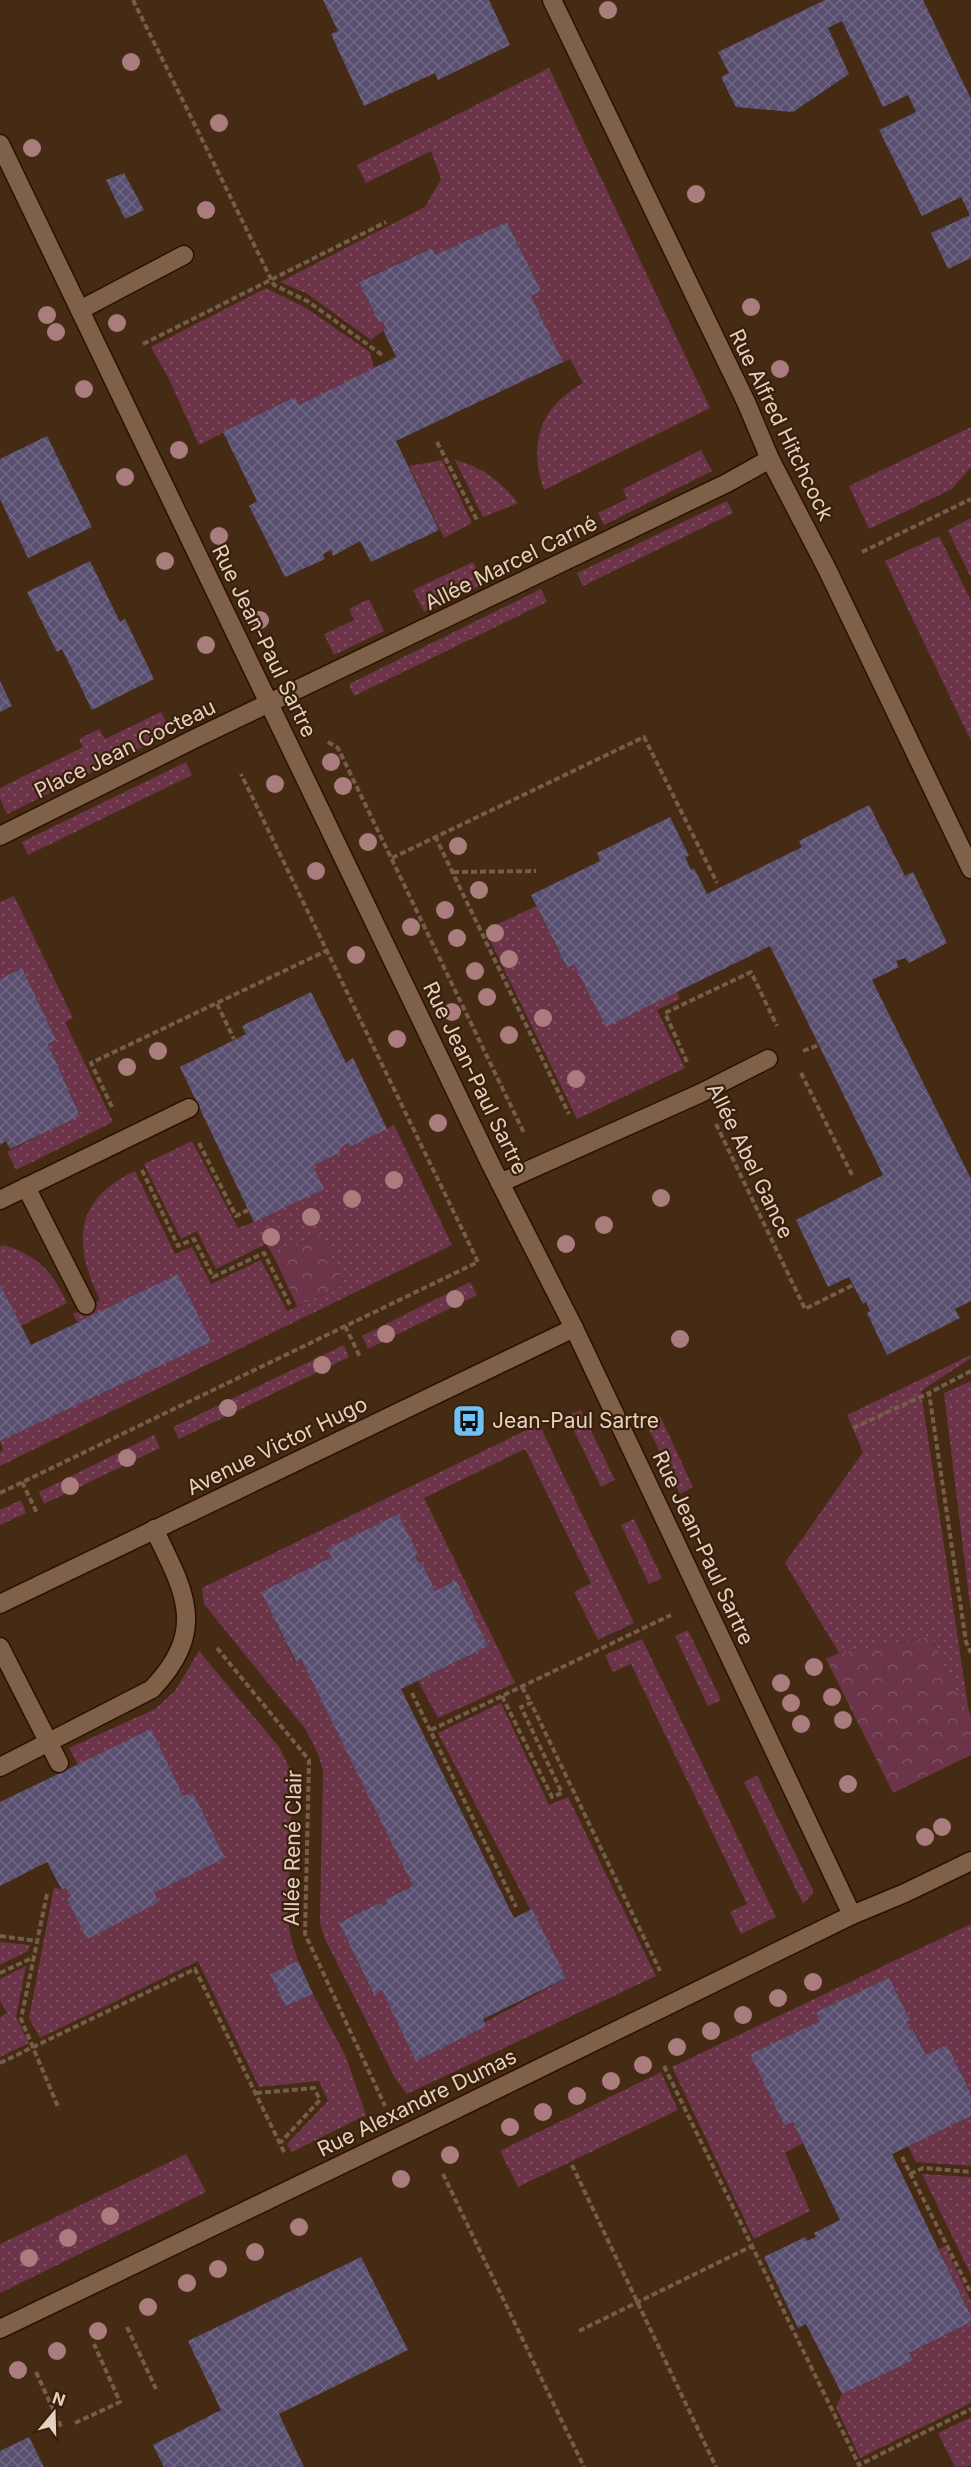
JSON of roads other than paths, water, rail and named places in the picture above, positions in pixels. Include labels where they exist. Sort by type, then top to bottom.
[{"type":"street","name":"Rue Alfred Hitchcock","points":[[552,0],[746,402],[770,459],[827,569],[971,869]]},
{"type":"street","name":"Rue Jean-Paul Sartre","points":[[0,144],[500,1183],[574,1328],[852,1915]]},
{"type":"street","points":[[80,310],[184,255]]},
{"type":"street","name":"Allée Marcel Carné","points":[[270,704],[727,483],[770,459]]},
{"type":"street","name":"Place Jean Cocteau","points":[[0,836],[194,739],[270,704]]},
{"type":"street","points":[[500,1183],[701,1093],[768,1059]]},
{"type":"street","points":[[0,1200],[189,1107]]},
{"type":"street","points":[[26,1188],[86,1305]]},
{"type":"street","name":"Avenue Victor Hugo","points":[[0,1604],[574,1328]]},
{"type":"street","points":[[0,1767],[152,1689],[169,1672],[185,1639],[188,1620],[184,1595],[154,1530]]},
{"type":"street","points":[[0,1647],[59,1763]]},
{"type":"street","points":[[852,1915],[905,1893],[971,1861]]},
{"type":"street","name":"Rue Alexandre Dumas","points":[[0,2330],[444,2116],[852,1915]]},
{"type":"place","name":"Jean-Paul Sartre","points":[[469,1421]]}]
